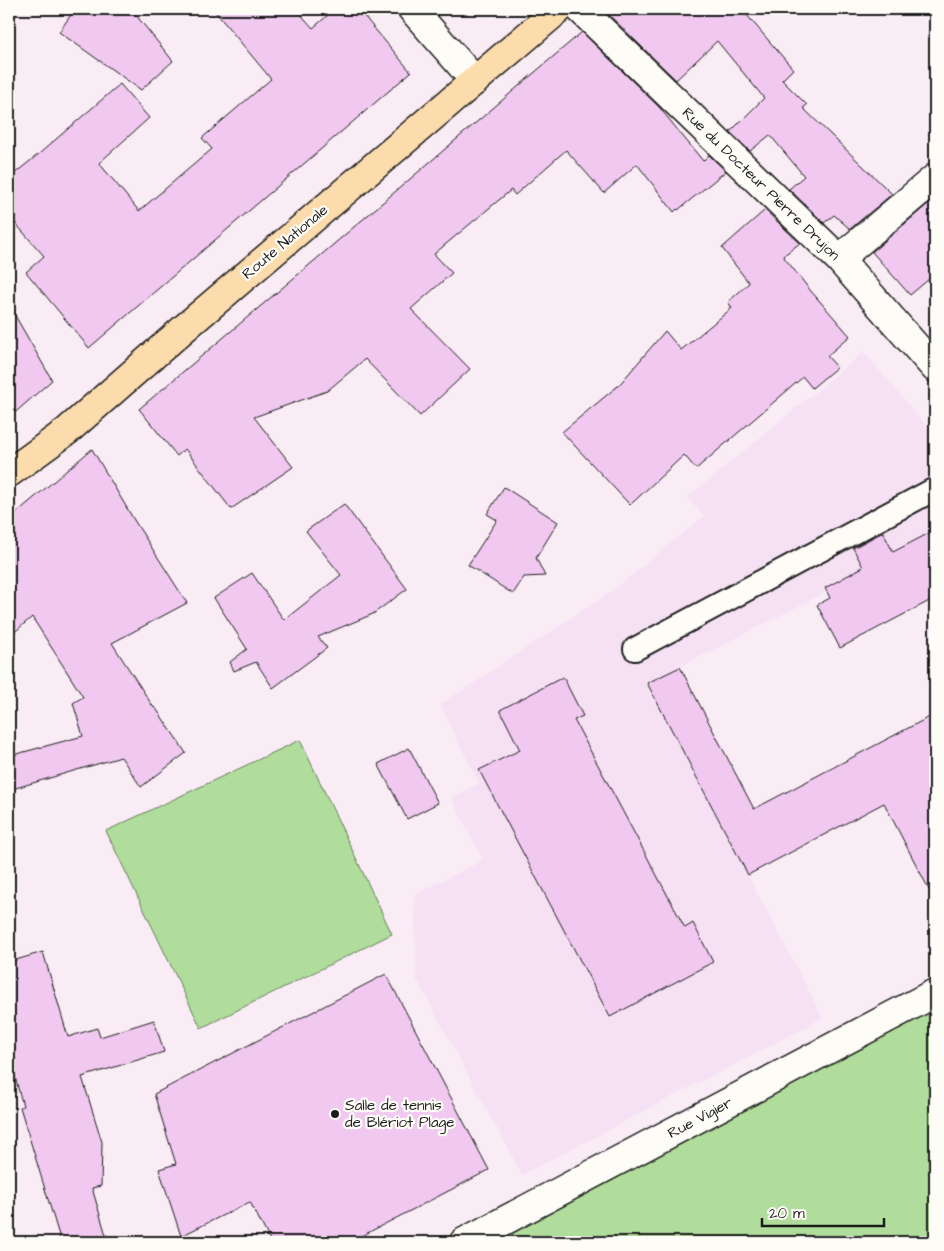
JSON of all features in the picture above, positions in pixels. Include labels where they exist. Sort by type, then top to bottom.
[{"type":"main road","name":"Route Nationale","points":[[9,473],[66,430],[559,9]]},
{"type":"street","points":[[412,9],[475,81]]},
{"type":"street","name":"Rue du Docteur Pierre Drujon","points":[[580,9],[839,259],[935,368]]},
{"type":"street","points":[[839,259],[935,178]]},
{"type":"street","name":"Rue Vigier","points":[[464,1242],[935,993]]},
{"type":"lane","points":[[635,649],[935,489]]},
{"type":"shaded area","points":[[864,352],[935,436],[935,536],[647,684],[823,1018],[522,1175],[416,978],[415,894],[483,860],[451,798],[479,783],[440,705],[612,591],[704,516],[687,498]]},
{"type":"green space","points":[[300,740],[392,934],[201,1028],[106,831]]},
{"type":"green space","points":[[935,1007],[935,1242],[496,1242]]},
{"type":"building","points":[[75,9],[131,9],[173,61],[141,90],[59,32]]},
{"type":"building","points":[[213,9],[296,9],[313,28],[335,9],[358,9],[411,72],[89,348],[26,272],[44,256],[9,216],[9,178],[120,84],[149,118],[99,163],[139,211],[212,149],[202,138],[271,79]]},
{"type":"building","points":[[610,9],[751,9],[746,14],[793,69],[782,80],[807,105],[803,108],[892,194],[850,229],[834,215],[824,223],[789,189],[804,176],[770,135],[750,151],[730,132],[764,98],[717,41],[676,80],[606,12]]},
{"type":"building","points":[[582,32],[659,107],[703,161],[709,155],[726,171],[674,212],[637,164],[604,193],[566,150],[515,195],[511,190],[434,254],[452,273],[411,309],[470,369],[420,416],[365,359],[327,391],[254,417],[293,467],[231,509],[185,449],[177,456],[139,409]]},
{"type":"building","points":[[935,198],[935,274],[910,295],[872,252]]},
{"type":"building","points":[[765,210],[800,243],[783,256],[850,336],[827,356],[837,367],[812,388],[803,377],[696,469],[684,455],[630,505],[562,432],[619,385],[665,331],[681,350],[732,308],[728,302],[749,283],[722,248]]},
{"type":"building","points":[[9,305],[52,380],[9,418]]},
{"type":"building","points":[[92,449],[134,520],[187,603],[112,643],[186,753],[141,787],[121,757],[9,790],[9,756],[83,736],[73,703],[83,697],[32,617],[9,637],[9,519]]},
{"type":"building","points":[[504,487],[558,522],[536,558],[545,576],[524,577],[513,594],[468,565],[497,520],[487,514]]},
{"type":"building","points":[[344,504],[407,589],[373,614],[318,637],[327,648],[273,688],[256,662],[234,671],[230,662],[247,649],[214,598],[252,573],[284,620],[341,575],[306,531]]},
{"type":"building","points":[[935,530],[935,598],[840,648],[817,605],[830,598],[825,588],[863,567],[853,548],[883,532],[893,552]]},
{"type":"building","points":[[680,667],[754,809],[935,714],[935,901],[884,803],[748,875],[647,683]]},
{"type":"building","points":[[563,677],[583,716],[574,720],[685,928],[693,923],[713,962],[610,1017],[479,770],[520,750],[500,710]]},
{"type":"building","points":[[409,748],[438,803],[407,819],[378,764]]},
{"type":"building","points":[[43,952],[68,1037],[97,1028],[100,1037],[154,1020],[164,1052],[82,1077],[102,1142],[101,1186],[92,1188],[108,1242],[61,1242],[20,1107],[23,1106],[9,1055],[9,962]]},
{"type":"building","name":"Salle de tennis de Blériot Plage","points":[[386,974],[489,1170],[350,1242],[271,1242],[250,1202],[181,1236],[159,1169],[176,1164],[154,1094]]},
{"type":"place","name":"Salle de tennis de Blériot Plage","points":[[335,1114]]}]
